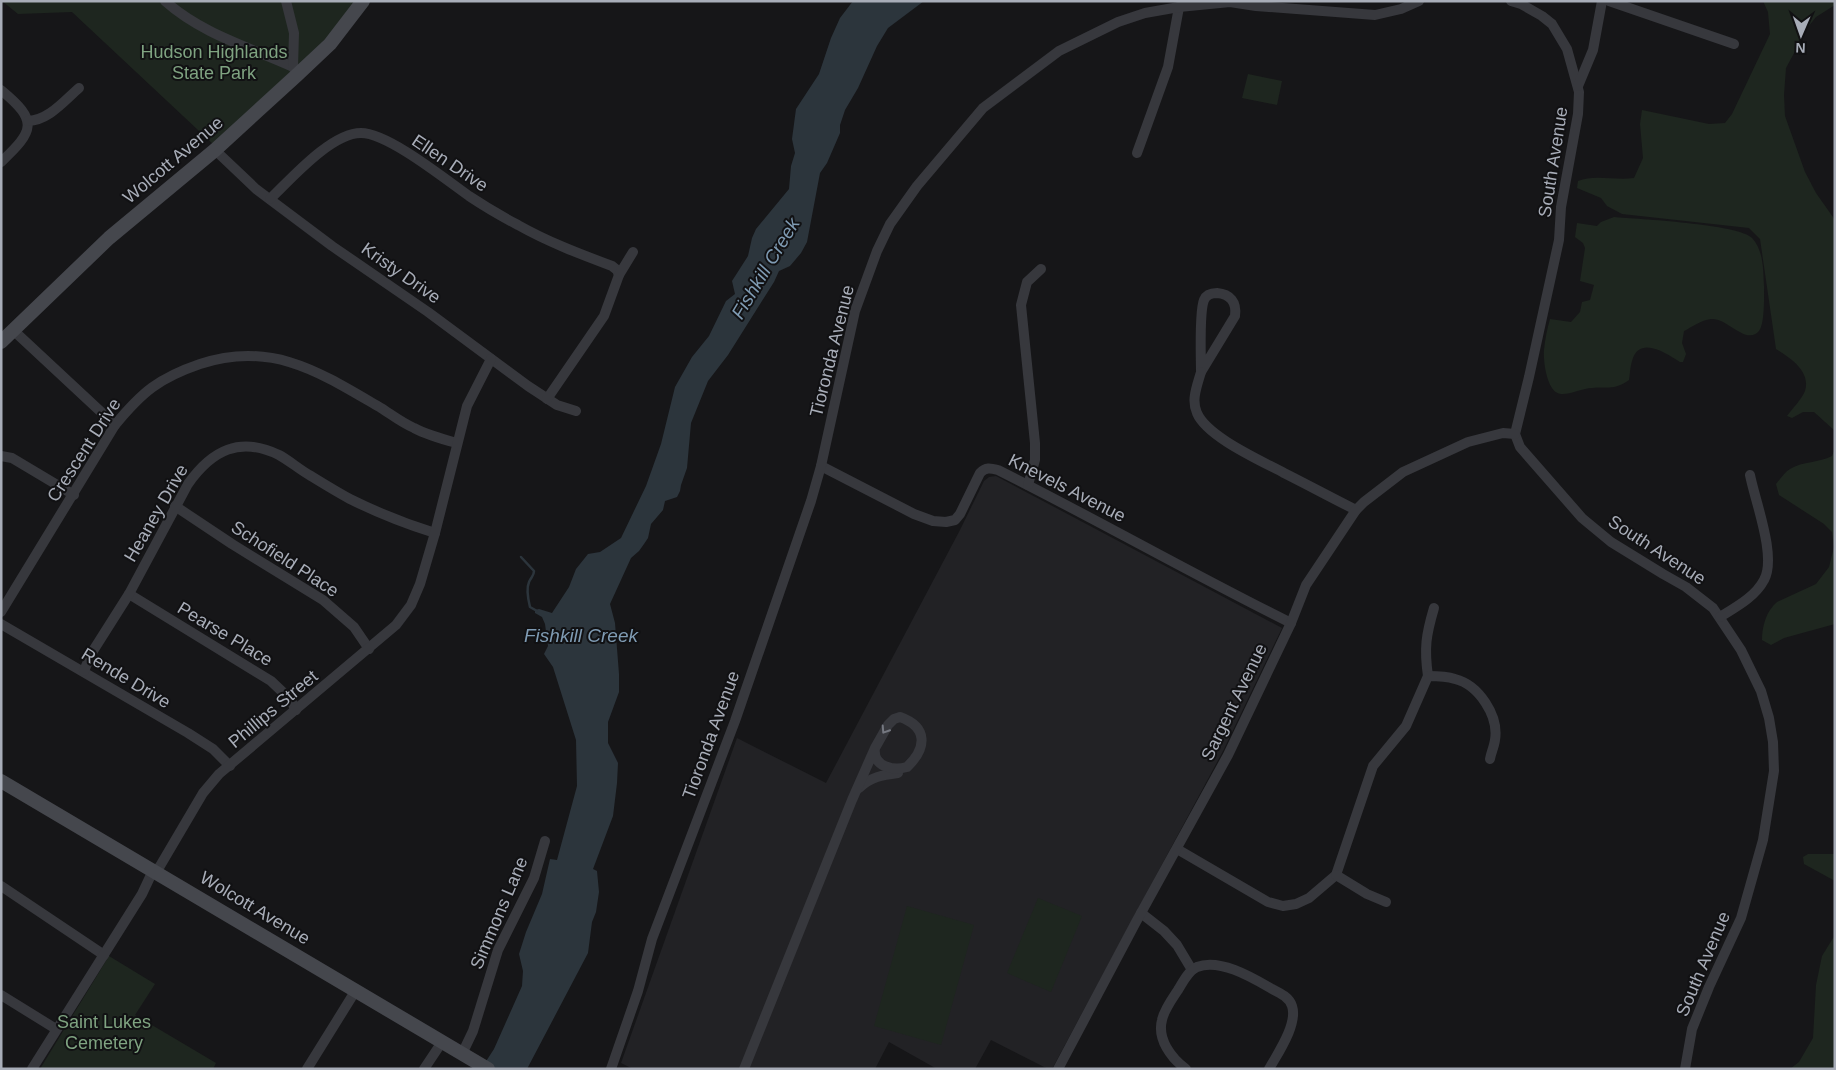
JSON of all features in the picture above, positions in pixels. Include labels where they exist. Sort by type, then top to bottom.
[{"type":"main road","name":"Wolcott Avenue","points":[[1,342],[109,238],[215,150],[295,71],[330,44],[363,1]]},
{"type":"main road","name":"Wolcott Avenue","points":[[1,781],[488,1069]]},
{"type":"street","points":[[165,1],[187,19],[209,32],[295,71],[294,33],[286,1]]},
{"type":"street","name":"Tioronda Avenue","points":[[611,1069],[638,991],[652,939],[735,721],[811,501],[821,466],[855,311],[877,251],[890,224],[917,186],[983,108],[1059,51],[1118,22],[1145,13],[1179,7],[1230,2],[1374,15],[1401,9],[1419,1]]},
{"type":"street","name":"South Avenue","points":[[1511,1],[1521,4],[1552,24],[1567,49],[1578,86],[1578,114],[1561,208],[1559,240],[1530,378],[1515,434],[1524,453],[1582,518],[1611,542],[1696,593],[1714,608],[1741,650],[1761,691],[1769,718],[1773,742],[1774,771],[1763,840],[1741,918],[1692,1029],[1686,1069]]},
{"type":"street","points":[[1578,86],[1593,50],[1602,1]]},
{"type":"street","points":[[1609,1],[1734,44]]},
{"type":"street","points":[[1138,152],[1168,67],[1179,7]]},
{"type":"street","points":[[28,121],[39,120],[50,113],[79,88]]},
{"type":"street","points":[[1,90],[20,107],[28,121],[28,132],[18,146],[1,162]]},
{"type":"street","name":"Ellen Drive","points":[[270,199],[312,158],[330,145],[350,135],[360,133],[372,134],[434,170],[469,196],[517,225],[551,243],[612,266],[619,275]]},
{"type":"street","name":"Kristy Drive","points":[[215,150],[256,189],[332,246],[428,312],[547,399],[576,411]]},
{"type":"street","points":[[547,399],[604,316],[619,275],[633,252]]},
{"type":"street","points":[[1028,485],[1035,460],[1035,442],[1021,305],[1027,282],[1041,269]]},
{"type":"street","points":[[1201,372],[1235,316],[1236,310],[1233,301],[1224,293],[1210,294],[1204,299],[1202,311],[1201,372],[1194,401],[1198,416],[1202,422],[1222,438],[1241,450],[1356,510]]},
{"type":"street","points":[[13,330],[115,425]]},
{"type":"street","name":"Crescent Drive","points":[[1,612],[115,425],[135,400],[148,389],[180,371],[214,360],[241,356],[257,355],[282,359],[308,368],[350,390],[413,428],[457,443]]},
{"type":"street","name":"Phillips Street","points":[[32,1069],[56,1028],[104,955],[150,877],[156,872],[203,794],[219,774],[396,625],[411,605],[420,584],[435,534],[467,406],[491,359]]},
{"type":"street","name":"Sargent Avenue","points":[[1058,1069],[1228,755],[1291,623],[1306,584],[1356,510],[1403,472],[1468,442],[1503,433],[1515,434]]},
{"type":"street","name":"Heaney Drive","points":[[84,671],[91,654],[129,594],[175,506],[200,468],[212,457],[235,448],[255,447],[281,456],[312,477],[381,515],[435,534]]},
{"type":"street","points":[[1,456],[12,458],[74,495]]},
{"type":"street","name":"Knevels Avenue","points":[[821,466],[914,514],[933,521],[946,522],[955,520],[960,514],[980,473],[985,469],[998,470],[1220,588],[1291,623]]},
{"type":"street","points":[[1720,617],[1750,597],[1765,579],[1767,571],[1768,547],[1750,475]]},
{"type":"street","name":"Schofield Place","points":[[175,506],[232,544],[323,600],[354,627],[369,648]]},
{"type":"street","name":"Pearse Place","points":[[129,594],[271,681],[290,699],[296,710]]},
{"type":"street","points":[[1177,849],[1268,902],[1283,906],[1296,904],[1309,898],[1336,875],[1373,766],[1406,726],[1428,676],[1426,637],[1434,608]]},
{"type":"street","name":"Rende Drive","points":[[1,624],[188,733],[212,749],[230,766]]},
{"type":"street","points":[[1428,676],[1457,679],[1472,687],[1478,693],[1490,711],[1495,725],[1496,740],[1490,759]]},
{"type":"street","points":[[744,1069],[857,790],[875,748],[894,718],[907,719],[919,728],[923,740],[920,749],[907,767],[900,773],[878,776],[868,780],[857,790]]},
{"type":"street","points":[[875,748],[874,754],[884,766],[892,769],[907,767]]},
{"type":"street","name":"Simmons Lane","points":[[465,1055],[498,950],[534,878],[545,841]]},
{"type":"street","points":[[1336,875],[1367,894],[1386,902]]},
{"type":"street","points":[[1,886],[104,955]]},
{"type":"street","points":[[1141,913],[1164,931],[1177,946],[1192,970]]},
{"type":"street","points":[[1186,1069],[1169,1052],[1163,1041],[1162,1019],[1192,970],[1199,966],[1226,967],[1248,975],[1288,998],[1293,1006],[1292,1020],[1287,1037],[1269,1069]]},
{"type":"street","points":[[307,1069],[356,990]]},
{"type":"street","points":[[1,995],[56,1028]]},
{"type":"street","points":[[424,1069],[442,1042]]},
{"type":"shaded area","points":[[996,476],[1282,628],[1223,751],[1052,1069],[1048,1069],[991,1040],[975,1069],[937,1069],[889,1042],[875,1069],[633,1069],[621,1063],[737,738],[826,783],[984,481],[989,477]]},
{"type":"green space","name":"Hudson Highlands State Park","points":[[2,1],[358,1],[348,18],[214,145],[72,12],[18,14]]},
{"type":"green space","points":[[1763,1],[1835,1],[1835,5],[1816,17],[1808,27],[1786,68],[1784,95],[1785,116],[1805,172],[1816,193],[1835,220],[1835,431],[1814,412],[1803,412],[1792,418],[1787,416],[1804,394],[1805,377],[1798,366],[1776,349],[1760,239],[1749,228],[1622,214],[1607,206],[1601,198],[1577,188],[1578,181],[1585,179],[1634,178],[1643,158],[1640,124],[1642,110],[1709,124],[1725,123],[1732,114],[1770,34],[1768,12]]},
{"type":"green space","points":[[1248,74],[1282,81],[1277,105],[1242,98]]},
{"type":"green space","points":[[1614,217],[1709,226],[1743,233],[1752,238],[1759,249],[1763,267],[1764,302],[1761,327],[1754,335],[1748,335],[1717,320],[1704,321],[1684,331],[1682,343],[1686,354],[1683,362],[1653,348],[1640,349],[1635,353],[1632,361],[1629,380],[1619,386],[1588,388],[1561,394],[1552,388],[1545,368],[1544,350],[1550,319],[1571,322],[1580,312],[1582,302],[1590,300],[1594,285],[1580,281],[1585,248],[1583,243],[1575,237],[1577,223],[1597,226],[1601,222]]},
{"type":"green space","points":[[1835,449],[1835,624],[1784,638],[1771,645],[1762,640],[1764,625],[1770,610],[1777,602],[1816,584],[1829,567],[1834,547],[1832,532],[1824,524],[1779,495],[1776,484],[1790,469],[1832,456]]},
{"type":"green space","points":[[1808,854],[1835,854],[1835,881],[1804,864],[1803,857]]},
{"type":"green space","points":[[1038,898],[1082,916],[1051,992],[1007,973]]},
{"type":"green space","points":[[907,906],[974,925],[941,1045],[874,1026]]},
{"type":"green space","points":[[1835,935],[1835,1069],[1790,1069],[1799,1062],[1813,1038],[1816,985],[1822,956]]},
{"type":"green space","name":"Saint Lukes Cemetery","points":[[109,956],[155,984],[135,1015],[216,1063],[213,1069],[40,1069]]},
{"type":"water","name":"Fishkill Creek","points":[[853,1],[924,1],[888,28],[877,46],[858,88],[845,110],[840,125],[840,133],[827,163],[820,173],[807,242],[790,266],[779,271],[728,355],[708,381],[691,423],[687,468],[680,491],[677,497],[665,501],[663,510],[651,524],[648,538],[639,551],[631,558],[610,604],[615,623],[619,692],[608,722],[608,743],[618,763],[617,783],[613,816],[593,869],[597,871],[599,892],[596,912],[592,922],[588,953],[527,1069],[481,1069],[494,1049],[522,986],[523,971],[519,954],[542,894],[550,859],[557,860],[577,786],[576,740],[553,667],[544,654],[548,646],[545,624],[542,617],[535,613],[535,610],[539,609],[552,613],[569,587],[576,569],[588,554],[600,552],[621,538],[646,486],[661,444],[675,387],[692,357],[709,336],[726,301],[735,294],[732,281],[748,256],[756,229],[789,189],[791,166],[795,153],[792,139],[796,109],[819,74],[840,18]]},
{"type":"waterway","points":[[521,557],[534,571],[528,585],[528,594],[530,607],[537,611]]}]
